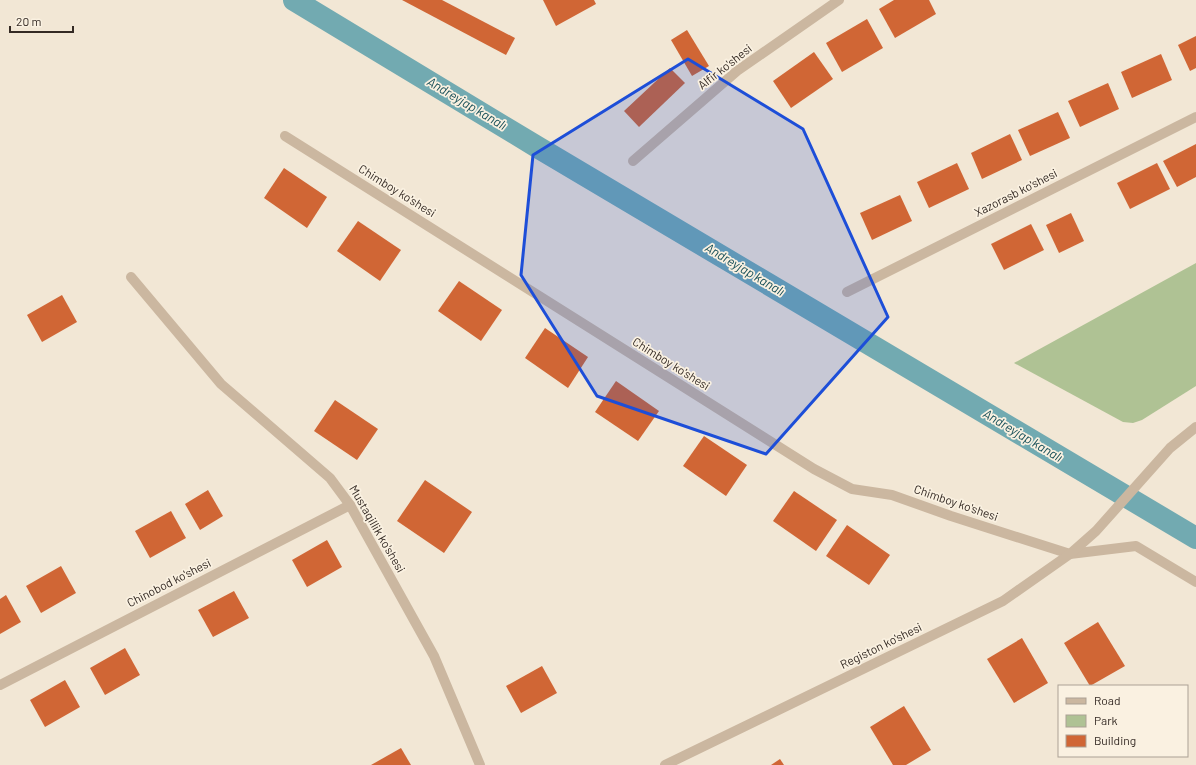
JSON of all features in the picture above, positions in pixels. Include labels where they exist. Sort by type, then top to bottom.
[{"type":"street","name":"Alfir ko'shesi","points":[[633,161],[737,71],[839,0]]},
{"type":"street","name":"Xazorasb ko'shesi","points":[[847,292],[1196,117]]},
{"type":"street","name":"Chimboy ko'shesi","points":[[285,136],[814,469],[852,489],[892,495],[951,516],[1070,554]]},
{"type":"street","name":"Mustaqillik ko'shesi","points":[[131,277],[221,384],[330,478],[350,505],[434,656],[480,765]]},
{"type":"street","name":"Registon ko'shesi","points":[[665,765],[1003,601],[1070,554],[1096,531],[1170,448],[1196,427]]},
{"type":"street","name":"Chinobod ko'shesi","points":[[0,685],[350,505]]},
{"type":"street","points":[[1070,554],[1136,546],[1196,582]]},
{"type":"highlighted area","points":[[688,59],[803,129],[888,317],[766,454],[597,396],[521,275],[533,155]]},
{"type":"green space","points":[[1196,263],[1196,386],[1142,420],[1133,423],[1123,422],[1014,363]]},
{"type":"building","points":[[402,0],[442,0],[515,38],[506,55]]},
{"type":"building","points":[[543,0],[594,0],[596,4],[556,26]]},
{"type":"building","points":[[894,0],[929,0],[936,14],[895,38],[879,9]]},
{"type":"building","points":[[867,19],[883,48],[842,72],[826,43]]},
{"type":"building","points":[[687,30],[709,66],[692,76],[671,40]]},
{"type":"building","points":[[1196,36],[1196,68],[1190,71],[1178,45]]},
{"type":"building","points":[[814,52],[833,79],[791,108],[773,81]]},
{"type":"building","points":[[1161,54],[1172,80],[1132,98],[1121,72]]},
{"type":"building","points":[[670,68],[685,83],[639,127],[624,111]]},
{"type":"building","points":[[1108,83],[1119,109],[1080,127],[1068,101]]},
{"type":"building","points":[[1058,112],[1070,138],[1030,156],[1018,130]]},
{"type":"building","points":[[1010,134],[1022,160],[982,179],[971,153]]},
{"type":"building","points":[[1196,144],[1196,177],[1177,187],[1163,161]]},
{"type":"building","points":[[957,163],[969,189],[929,208],[917,182]]},
{"type":"building","points":[[1157,163],[1170,189],[1130,209],[1117,183]]},
{"type":"building","points":[[284,168],[327,197],[307,228],[264,198]]},
{"type":"building","points":[[900,195],[912,221],[872,240],[860,213]]},
{"type":"building","points":[[1071,213],[1084,241],[1059,253],[1046,225]]},
{"type":"building","points":[[358,221],[401,250],[380,281],[337,251]]},
{"type":"building","points":[[1031,224],[1044,250],[1004,270],[991,244]]},
{"type":"building","points":[[459,281],[502,310],[481,341],[438,311]]},
{"type":"building","points":[[62,295],[77,322],[42,342],[27,315]]},
{"type":"building","points":[[545,328],[588,357],[568,388],[525,358]]},
{"type":"building","points":[[616,381],[659,411],[638,441],[595,412]]},
{"type":"building","points":[[335,400],[378,429],[357,460],[314,431]]},
{"type":"building","points":[[704,436],[747,465],[726,496],[683,466]]},
{"type":"building","points":[[425,480],[472,512],[444,553],[397,521]]},
{"type":"building","points":[[208,490],[223,516],[200,530],[185,504]]},
{"type":"building","points":[[794,491],[837,520],[816,551],[773,521]]},
{"type":"building","points":[[171,511],[186,538],[150,558],[135,531]]},
{"type":"building","points":[[847,525],[890,555],[869,585],[826,556]]},
{"type":"building","points":[[327,540],[342,567],[307,587],[292,560]]},
{"type":"building","points":[[61,566],[76,593],[41,613],[26,586]]},
{"type":"building","points":[[234,591],[249,618],[213,637],[198,610]]},
{"type":"building","points":[[6,595],[21,622],[0,634],[0,599]]},
{"type":"building","points":[[1098,622],[1125,666],[1089,685],[1064,643]]},
{"type":"building","points":[[1022,638],[1048,683],[1014,703],[987,659]]},
{"type":"building","points":[[125,648],[140,675],[105,695],[90,668]]},
{"type":"building","points":[[542,666],[557,693],[521,713],[506,686]]},
{"type":"building","points":[[65,680],[80,707],[45,727],[30,700]]},
{"type":"building","points":[[904,706],[931,750],[906,765],[893,765],[870,727]]},
{"type":"building","points":[[401,748],[411,765],[371,765]]},
{"type":"building","points":[[780,759],[784,765],[771,765]]},
{"type":"waterway","name":"Andreyjap kanalı","points":[[294,0],[539,148],[1196,538]]}]
